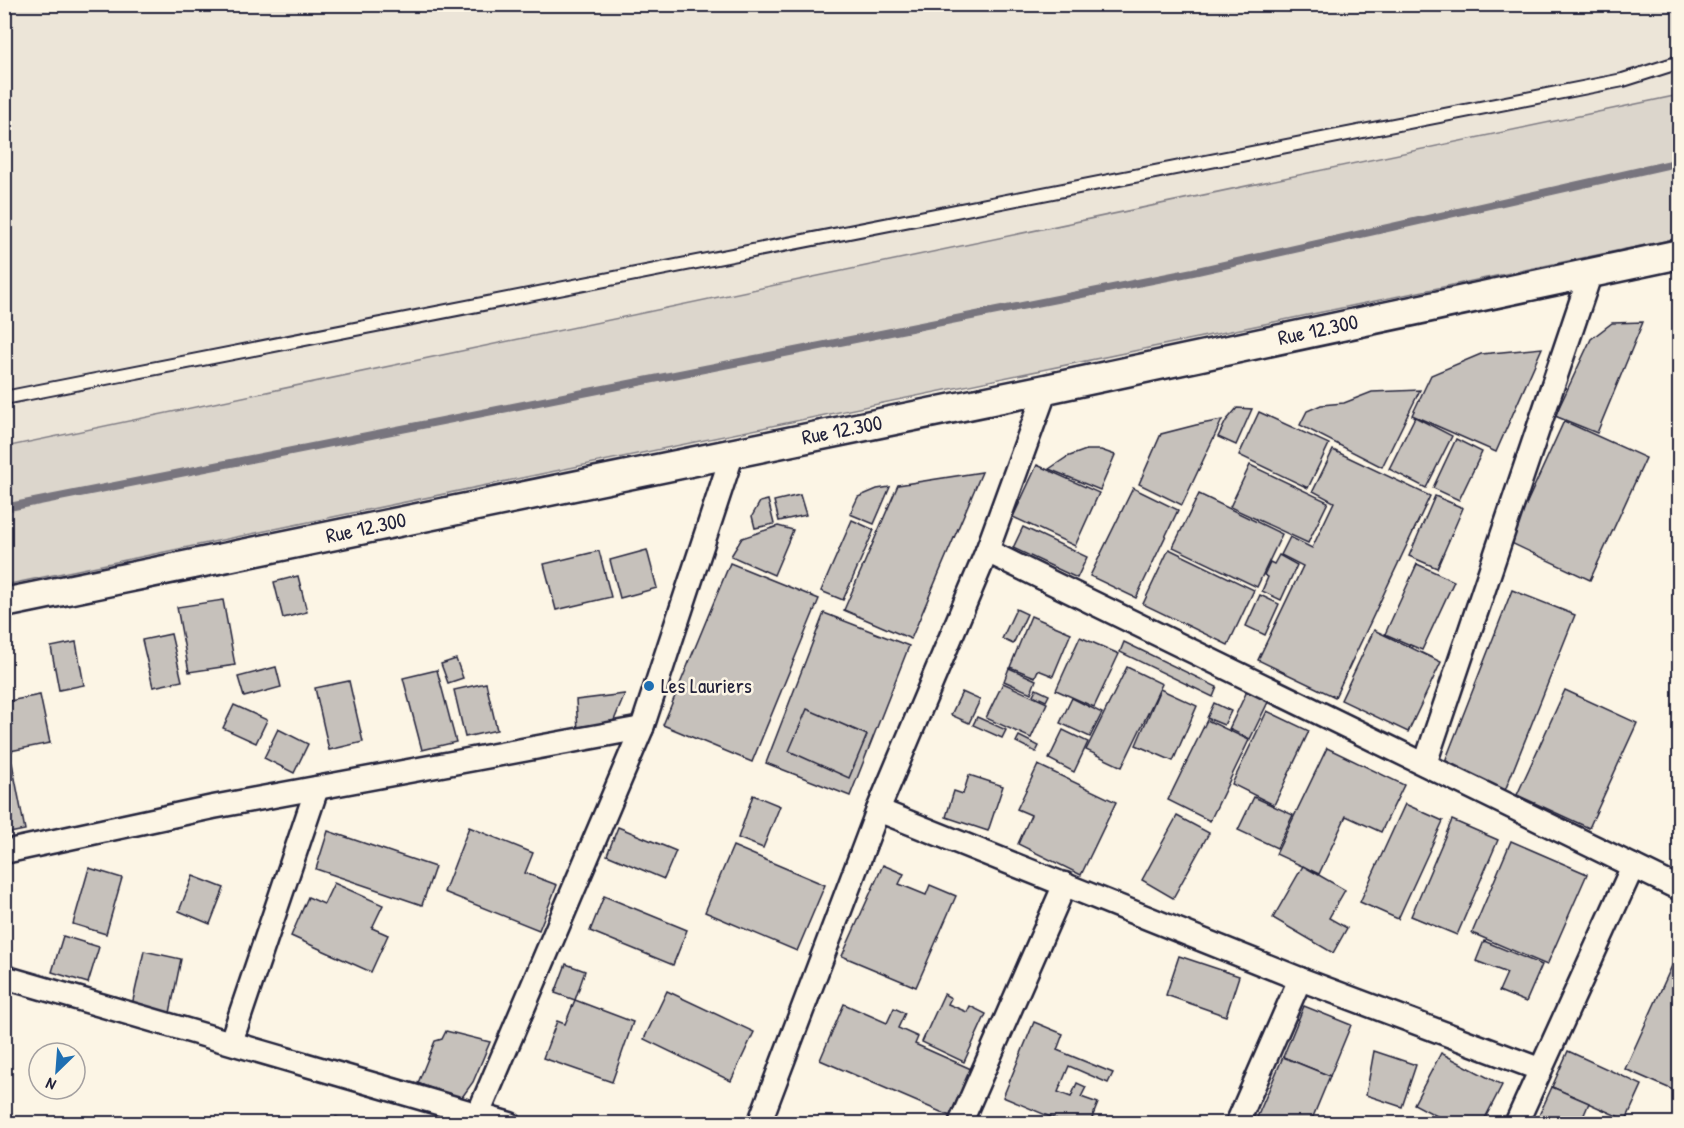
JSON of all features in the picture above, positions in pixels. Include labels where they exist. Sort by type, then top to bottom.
[{"type":"street","name":"Rue 12.300","points":[[4,603],[1046,389],[1680,254]]},
{"type":"street","points":[[1425,764],[1592,272]]},
{"type":"street","points":[[759,1124],[878,810],[987,551],[1046,389]]},
{"type":"street","points":[[476,1118],[642,728],[734,452]]},
{"type":"street","points":[[987,551],[1680,889]]},
{"type":"street","points":[[4,852],[213,807],[642,728]]},
{"type":"street","points":[[231,1042],[317,788]]},
{"type":"street","points":[[878,810],[1300,979],[1539,1069]]},
{"type":"street","points":[[1516,1124],[1633,866]]},
{"type":"street","points":[[960,1124],[1065,884]]},
{"type":"street","points":[[4,977],[231,1042],[476,1118],[510,1124]]},
{"type":"street","points":[[1238,1124],[1300,979]]},
{"type":"lane","points":[[4,398],[1623,80],[1680,62]]},
{"type":"shaded area","points":[[5,5],[1679,5],[1679,238],[5,585]]},
{"type":"shaded area","points":[[1679,95],[1679,238],[5,585],[5,447]]},
{"type":"building","points":[[1643,322],[1597,433],[1555,416],[1591,339],[1612,323]]},
{"type":"building","points":[[1542,348],[1496,452],[1412,415],[1431,375],[1481,354]]},
{"type":"building","points":[[1420,390],[1382,467],[1300,425],[1307,411],[1321,405],[1344,403],[1372,392]]},
{"type":"building","points":[[1237,408],[1252,409],[1236,445],[1218,437],[1226,421]]},
{"type":"building","points":[[1259,412],[1329,444],[1308,488],[1239,455]]},
{"type":"building","points":[[1415,417],[1452,436],[1426,488],[1389,469]]},
{"type":"building","points":[[1222,420],[1182,505],[1139,484],[1161,434]]},
{"type":"building","points":[[1564,421],[1646,458],[1590,580],[1509,542]]},
{"type":"building","points":[[1456,439],[1482,452],[1459,500],[1433,488]]},
{"type":"building","points":[[1086,450],[1101,450],[1115,455],[1100,490],[1049,469],[1067,457]]},
{"type":"building","points":[[1333,450],[1430,496],[1335,697],[1258,660],[1303,566],[1281,555],[1290,537],[1312,548],[1334,502],[1313,491]]},
{"type":"building","points":[[1037,465],[1099,493],[1075,546],[1013,517]]},
{"type":"building","points":[[1250,465],[1328,502],[1308,543],[1230,507]]},
{"type":"building","points":[[982,472],[911,639],[844,610],[898,485]]},
{"type":"building","points":[[890,487],[874,524],[850,514],[858,497],[877,489]]},
{"type":"building","points":[[1133,488],[1178,510],[1136,598],[1090,576]]},
{"type":"building","points":[[1199,494],[1282,534],[1257,587],[1173,547]]},
{"type":"building","points":[[800,495],[806,515],[779,521],[774,501]]},
{"type":"building","points":[[1435,496],[1463,508],[1437,568],[1409,556]]},
{"type":"building","points":[[768,500],[774,524],[755,528],[752,516],[760,502]]},
{"type":"building","points":[[852,520],[874,530],[843,600],[821,591]]},
{"type":"building","points":[[778,526],[793,530],[774,575],[731,556],[742,538]]},
{"type":"building","points":[[1023,527],[1087,557],[1077,578],[1013,548]]},
{"type":"building","points":[[1169,549],[1254,590],[1228,645],[1143,604]]},
{"type":"building","points":[[647,550],[657,588],[620,598],[610,560]]},
{"type":"building","points":[[599,551],[611,597],[556,610],[544,564]]},
{"type":"building","points":[[1279,555],[1297,565],[1281,600],[1262,591],[1268,577],[1264,575],[1270,562],[1274,564]]},
{"type":"building","points":[[730,563],[819,599],[752,762],[663,725]]},
{"type":"building","points":[[1417,564],[1454,581],[1422,650],[1385,634]]},
{"type":"building","points":[[298,576],[307,612],[283,618],[274,582]]},
{"type":"building","points":[[1512,590],[1575,615],[1504,793],[1442,769]]},
{"type":"building","points":[[1260,595],[1279,604],[1265,635],[1246,626]]},
{"type":"building","points":[[223,600],[235,665],[189,672],[177,607]]},
{"type":"building","points":[[1016,609],[1027,614],[1013,644],[1002,639]]},
{"type":"building","points":[[824,613],[909,646],[850,796],[766,763]]},
{"type":"building","points":[[1031,616],[1071,633],[1053,676],[1038,670],[1035,677],[1010,667]]},
{"type":"building","points":[[1374,630],[1441,662],[1408,732],[1341,700]]},
{"type":"building","points":[[171,634],[182,681],[153,687],[142,640]]},
{"type":"building","points":[[1080,637],[1119,654],[1094,707],[1056,690]]},
{"type":"building","points":[[76,642],[84,685],[59,690],[51,647]]},
{"type":"building","points":[[1124,642],[1217,687],[1213,697],[1120,652]]},
{"type":"building","points":[[456,659],[463,678],[448,683],[441,664]]},
{"type":"building","points":[[276,667],[281,687],[244,697],[238,677]]},
{"type":"building","points":[[1127,667],[1162,684],[1122,767],[1086,750]]},
{"type":"building","points":[[1009,668],[1036,680],[1031,693],[1004,681]]},
{"type":"building","points":[[437,670],[456,742],[422,750],[403,678]]},
{"type":"building","points":[[349,681],[363,742],[329,750],[315,688]]},
{"type":"building","points":[[486,683],[497,730],[465,737],[454,690]]},
{"type":"building","points":[[1003,683],[1047,703],[1031,738],[986,718]]},
{"type":"building","points":[[1249,687],[1270,698],[1250,739],[1229,729]]},
{"type":"building","points":[[1036,689],[1049,695],[1046,701],[1033,695]]},
{"type":"building","points":[[1160,689],[1197,706],[1173,761],[1136,745]]},
{"type":"building","points":[[1565,690],[1637,723],[1589,828],[1517,795]]},
{"type":"building","points":[[962,692],[980,700],[969,723],[951,715]]},
{"type":"building","points":[[625,694],[612,725],[578,730],[576,700]]},
{"type":"building","points":[[40,695],[50,743],[5,752],[4,702]]},
{"type":"building","points":[[1072,698],[1102,713],[1090,737],[1060,723]]},
{"type":"building","points":[[1214,703],[1231,711],[1224,725],[1207,718]]},
{"type":"building","points":[[234,705],[267,720],[256,743],[223,728]]},
{"type":"building","points":[[807,709],[867,735],[849,778],[789,751]]},
{"type":"building","points":[[1267,711],[1309,731],[1274,805],[1232,784]]},
{"type":"building","points":[[977,717],[1006,730],[1002,738],[973,725]]},
{"type":"building","points":[[1207,720],[1249,740],[1210,821],[1168,800]]},
{"type":"building","points":[[278,729],[308,744],[294,773],[264,758]]},
{"type":"building","points":[[1063,730],[1088,742],[1074,772],[1049,759]]},
{"type":"building","points":[[1019,736],[1039,746],[1036,752],[1016,742]]},
{"type":"building","points":[[1327,748],[1404,785],[1381,832],[1346,816],[1319,874],[1276,854]]},
{"type":"building","points":[[12,763],[25,830],[4,834],[4,764]]},
{"type":"building","points":[[1038,765],[1116,802],[1081,875],[1018,844],[1031,815],[1017,809]]},
{"type":"building","points":[[969,775],[1003,786],[988,831],[946,817],[954,791],[963,794]]},
{"type":"building","points":[[753,795],[780,806],[763,848],[738,838]]},
{"type":"building","points":[[1254,797],[1293,815],[1277,848],[1238,830]]},
{"type":"building","points":[[1405,804],[1443,821],[1398,919],[1360,902]]},
{"type":"building","points":[[1177,816],[1209,833],[1173,898],[1142,880]]},
{"type":"building","points":[[1452,820],[1498,840],[1457,935],[1411,916]]},
{"type":"building","points":[[469,827],[533,853],[525,873],[557,885],[539,930],[444,892]]},
{"type":"building","points":[[618,827],[676,851],[664,879],[607,855]]},
{"type":"building","points":[[328,831],[435,867],[422,905],[316,869]]},
{"type":"building","points":[[1511,841],[1587,874],[1547,965],[1472,933]]},
{"type":"building","points":[[733,846],[825,885],[797,951],[705,912]]},
{"type":"building","points":[[883,865],[904,874],[899,884],[926,895],[930,885],[956,896],[916,987],[842,956]]},
{"type":"building","points":[[1303,866],[1345,890],[1329,918],[1347,928],[1333,953],[1273,918]]},
{"type":"building","points":[[89,868],[122,878],[106,934],[73,924]]},
{"type":"building","points":[[193,876],[224,888],[210,924],[179,911]]},
{"type":"building","points":[[334,883],[383,905],[372,928],[388,935],[371,972],[291,936],[308,897],[324,904]]},
{"type":"building","points":[[604,896],[687,930],[673,965],[590,931]]},
{"type":"building","points":[[63,936],[99,947],[88,983],[52,972]]},
{"type":"building","points":[[1484,941],[1542,965],[1526,1002],[1499,991],[1507,973],[1476,961]]},
{"type":"building","points":[[1680,948],[1680,1093],[1625,1069]]},
{"type":"building","points":[[144,951],[181,959],[170,1013],[132,1005]]},
{"type":"building","points":[[1179,956],[1239,976],[1226,1016],[1166,995]]},
{"type":"building","points":[[566,964],[585,971],[575,1000],[555,993]]},
{"type":"building","points":[[667,991],[754,1032],[731,1081],[644,1039]]},
{"type":"building","points":[[944,994],[951,998],[948,1004],[967,1012],[970,1006],[986,1014],[964,1062],[922,1042]]},
{"type":"building","points":[[575,1000],[633,1022],[612,1082],[543,1058],[557,1021],[565,1024]]},
{"type":"building","points":[[844,1004],[887,1023],[894,1008],[905,1013],[898,1028],[918,1037],[915,1044],[971,1069],[950,1116],[820,1060]]},
{"type":"building","points":[[1304,1006],[1351,1025],[1330,1076],[1283,1057]]},
{"type":"building","points":[[1034,1022],[1063,1034],[1057,1050],[1113,1073],[1108,1083],[1069,1066],[1058,1092],[1071,1097],[1077,1083],[1086,1087],[1081,1097],[1098,1103],[1092,1118],[1100,1121],[1099,1124],[1067,1124],[1003,1097]]},
{"type":"building","points":[[446,1031],[490,1042],[473,1082],[460,1100],[418,1083],[435,1041],[442,1039]]},
{"type":"building","points":[[1374,1051],[1416,1065],[1402,1107],[1366,1095]]},
{"type":"building","points":[[1568,1051],[1642,1085],[1626,1120],[1552,1087]]},
{"type":"building","points":[[1441,1053],[1502,1085],[1482,1124],[1452,1124],[1414,1104]]},
{"type":"building","points":[[1283,1057],[1330,1076],[1310,1124],[1264,1124],[1256,1120]]},
{"type":"building","points":[[1552,1087],[1589,1103],[1580,1124],[1535,1124]]},
{"type":"building","points":[[336,1117],[359,1124],[335,1124]]},
{"type":"waterway","points":[[4,508],[1193,272],[1680,162]]},
{"type":"place","name":"Les Lauriers","points":[[649,686]]}]
